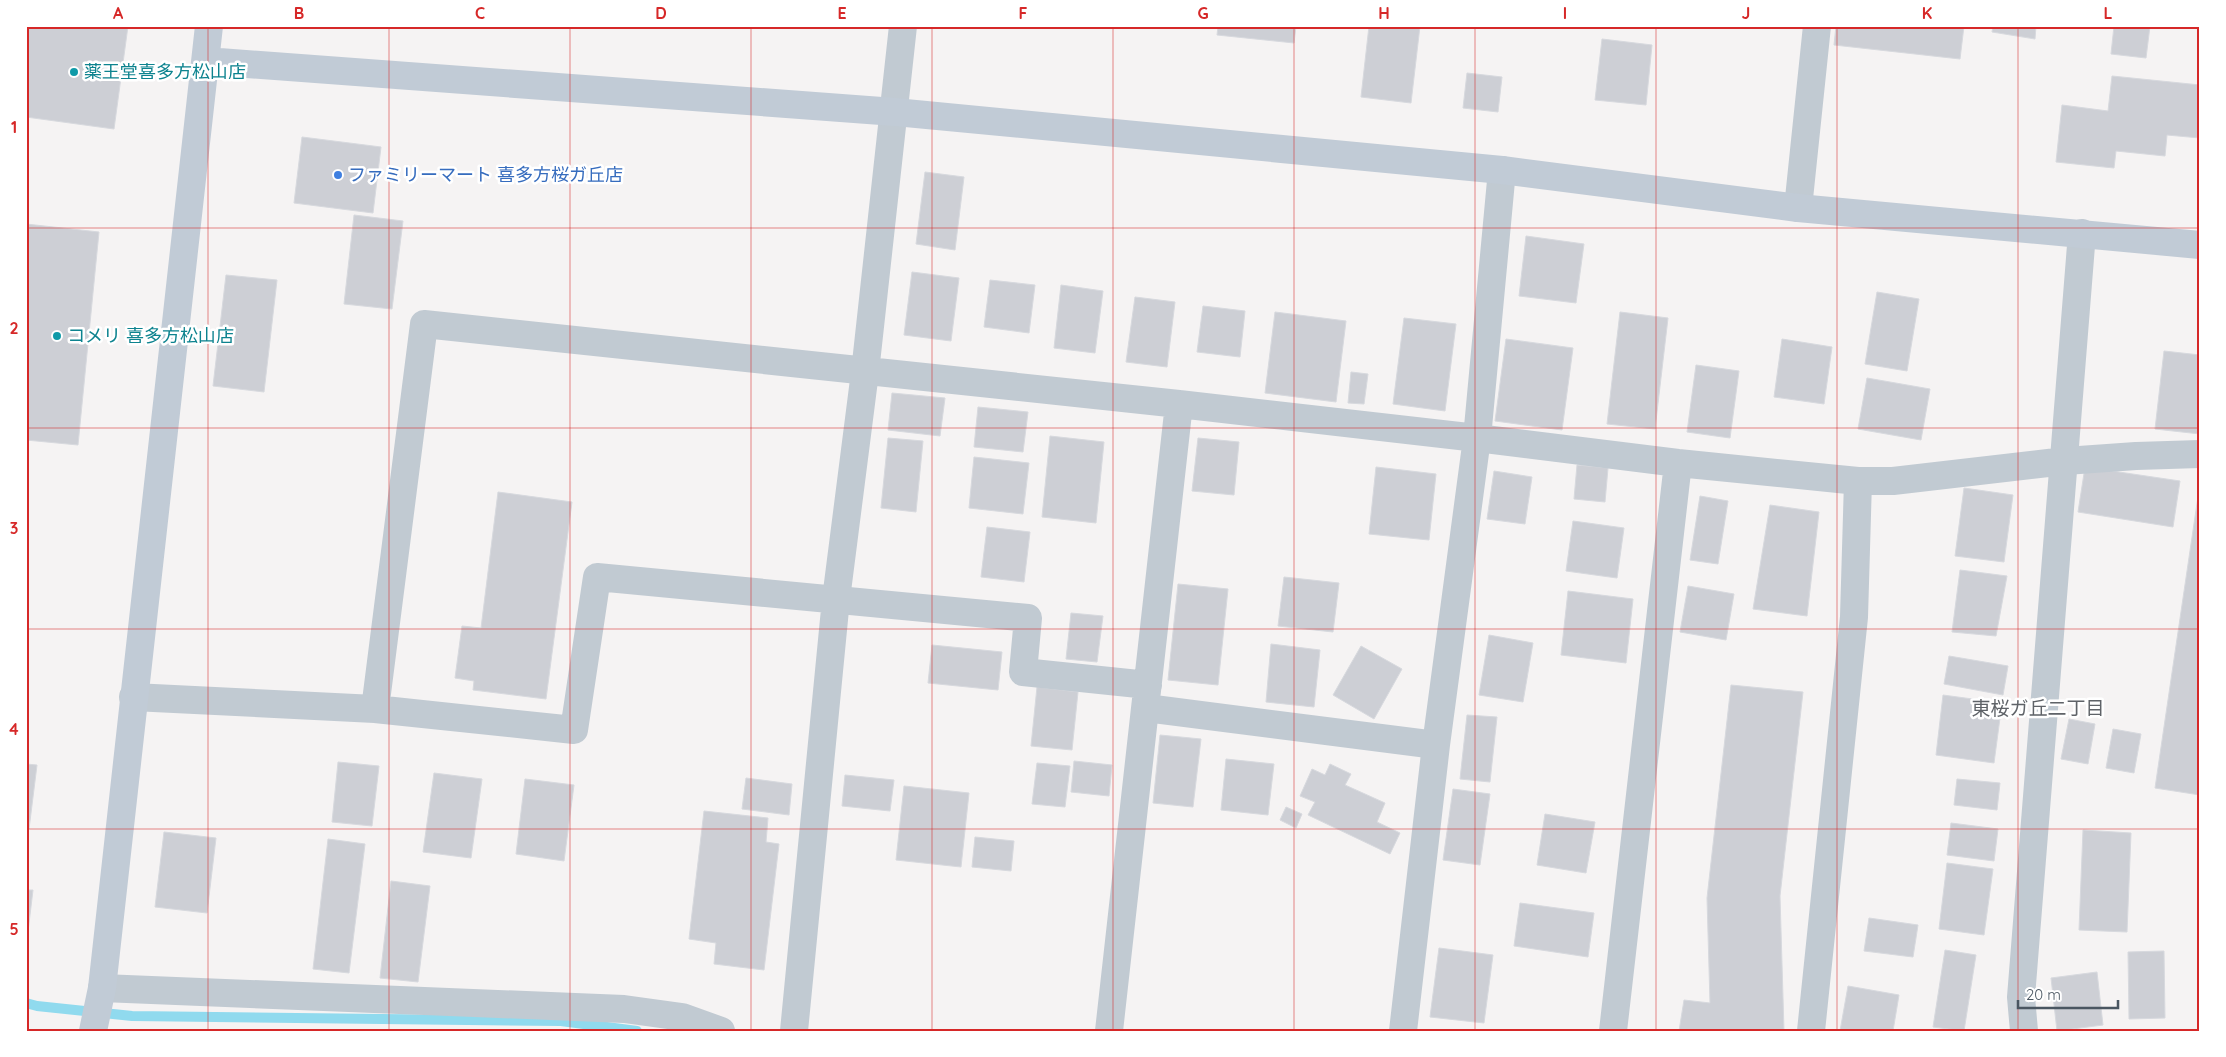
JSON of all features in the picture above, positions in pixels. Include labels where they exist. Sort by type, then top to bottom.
[{"type":"street","points":[[93,1031],[102,988],[209,26]]},
{"type":"street","points":[[794,1031],[836,598],[865,372],[903,26]]},
{"type":"street","points":[[1798,208],[1817,26]]},
{"type":"street","points":[[206,61],[895,112],[1502,170],[1798,208],[2200,245]]},
{"type":"street","points":[[1403,1031],[1436,745],[1477,438],[1502,170]]},
{"type":"street","points":[[2024,1031],[2021,997],[2082,233]]},
{"type":"street","points":[[375,709],[424,324],[1179,404],[1678,463],[1858,481],[1893,481],[2065,461],[2200,454]]},
{"type":"street","points":[[1109,1031],[1179,404]]},
{"type":"street","points":[[1613,1031],[1678,463]]},
{"type":"street","points":[[1810,1031],[1854,617],[1858,481]]},
{"type":"street","points":[[133,696],[375,709],[574,730],[596,577],[836,598],[1028,618],[1024,672],[1147,696],[1436,745]]},
{"type":"street","points":[[102,988],[624,1009],[682,1017],[721,1031]]},
{"type":"building","name":"薬王堂喜多方松山店","points":[[26,26],[128,26],[114,129],[26,117]]},
{"type":"building","points":[[1218,26],[1296,26],[1294,43],[1217,35]]},
{"type":"building","points":[[1369,26],[1420,26],[1411,103],[1361,97]]},
{"type":"building","points":[[1836,26],[1964,26],[1960,59],[1834,45]]},
{"type":"building","points":[[1993,26],[2036,26],[2035,39],[1992,32]]},
{"type":"building","points":[[2114,26],[2150,26],[2146,58],[2111,54]]},
{"type":"building","points":[[1602,39],[1652,45],[1646,105],[1595,100]]},
{"type":"building","points":[[1467,73],[1502,77],[1498,112],[1463,108]]},
{"type":"building","points":[[2112,76],[2200,85],[2200,138],[2167,135],[2165,156],[2116,151],[2114,168],[2056,162],[2062,105],[2108,111]]},
{"type":"building","name":"ファミリーマート 喜多方桜ガ丘店","points":[[302,137],[381,147],[373,213],[294,203]]},
{"type":"building","points":[[925,172],[964,177],[955,250],[916,244]]},
{"type":"building","points":[[354,215],[403,221],[392,309],[344,304]]},
{"type":"building","name":"コメリ 喜多方松山店","points":[[26,224],[99,232],[78,445],[26,440]]},
{"type":"building","points":[[1526,236],[1584,244],[1576,303],[1519,296]]},
{"type":"building","points":[[912,272],[959,278],[951,341],[904,335]]},
{"type":"building","points":[[226,275],[277,280],[264,392],[213,386]]},
{"type":"building","points":[[990,280],[1035,285],[1029,333],[984,327]]},
{"type":"building","points":[[1061,285],[1103,291],[1095,353],[1054,348]]},
{"type":"building","points":[[1877,292],[1919,299],[1907,371],[1865,364]]},
{"type":"building","points":[[1135,297],[1175,302],[1167,367],[1126,362]]},
{"type":"building","points":[[1203,306],[1245,311],[1240,357],[1197,352]]},
{"type":"building","points":[[1275,312],[1346,321],[1336,402],[1265,393]]},
{"type":"building","points":[[1620,312],[1668,318],[1655,429],[1607,424]]},
{"type":"building","points":[[1404,318],[1456,324],[1445,411],[1393,404]]},
{"type":"building","points":[[1506,339],[1573,348],[1562,430],[1495,421]]},
{"type":"building","points":[[1782,339],[1832,347],[1824,404],[1774,397]]},
{"type":"building","points":[[2164,351],[2200,355],[2200,434],[2155,429]]},
{"type":"building","points":[[1696,365],[1739,371],[1730,438],[1687,432]]},
{"type":"building","points":[[1351,372],[1368,374],[1364,404],[1348,403]]},
{"type":"building","points":[[1867,378],[1930,389],[1921,440],[1858,429]]},
{"type":"building","points":[[892,393],[945,398],[940,436],[888,430]]},
{"type":"building","points":[[978,407],[1028,412],[1023,452],[974,447]]},
{"type":"building","points":[[1050,436],[1104,442],[1096,523],[1042,517]]},
{"type":"building","points":[[888,438],[923,441],[916,512],[881,508]]},
{"type":"building","points":[[1198,438],[1239,442],[1234,495],[1192,491]]},
{"type":"building","points":[[974,457],[1029,463],[1023,514],[969,508]]},
{"type":"building","points":[[1577,465],[1608,468],[1605,502],[1574,499]]},
{"type":"building","points":[[1376,467],[1436,474],[1429,540],[1369,534]]},
{"type":"building","points":[[2085,467],[2180,481],[2173,527],[2078,512]]},
{"type":"building","points":[[1494,471],[1532,477],[1525,524],[1487,519]]},
{"type":"building","points":[[2200,483],[2200,795],[2155,788]]},
{"type":"building","points":[[1964,488],[2013,495],[2004,562],[1955,556]]},
{"type":"building","points":[[498,492],[572,502],[546,699],[473,690],[474,681],[455,678],[462,626],[481,628]]},
{"type":"building","points":[[1700,496],[1728,501],[1718,564],[1690,560]]},
{"type":"building","points":[[1770,505],[1819,512],[1807,616],[1753,609]]},
{"type":"building","points":[[1573,521],[1624,528],[1617,578],[1566,571]]},
{"type":"building","points":[[987,527],[1030,532],[1024,582],[981,577]]},
{"type":"building","points":[[1960,570],[2007,576],[1996,636],[1952,632]]},
{"type":"building","points":[[1284,577],[1339,583],[1333,632],[1278,626]]},
{"type":"building","points":[[1178,584],[1228,589],[1218,685],[1168,680]]},
{"type":"building","points":[[1688,586],[1734,594],[1726,640],[1680,632]]},
{"type":"building","points":[[1568,591],[1633,599],[1626,663],[1561,655]]},
{"type":"building","points":[[1071,613],[1103,616],[1097,662],[1066,659]]},
{"type":"building","points":[[1489,635],[1533,643],[1523,702],[1479,695]]},
{"type":"building","points":[[1271,644],[1320,650],[1314,707],[1266,702]]},
{"type":"building","points":[[932,645],[1002,652],[998,690],[928,683]]},
{"type":"building","points":[[1361,646],[1402,669],[1374,719],[1333,695]]},
{"type":"building","points":[[1949,656],[2008,666],[2003,695],[1944,684]]},
{"type":"building","points":[[1731,685],[1803,692],[1780,896],[1784,1031],[1679,1031],[1684,1000],[1710,1003],[1707,898]]},
{"type":"building","points":[[1037,687],[1078,692],[1072,750],[1031,746]]},
{"type":"building","points":[[1943,695],[2002,703],[1994,763],[1936,755]]},
{"type":"building","points":[[1467,715],[1497,717],[1490,782],[1460,779]]},
{"type":"building","points":[[2069,719],[2095,724],[2088,764],[2061,759]]},
{"type":"building","points":[[2113,729],[2141,734],[2134,773],[2106,768]]},
{"type":"building","points":[[1160,735],[1201,739],[1193,807],[1153,803]]},
{"type":"building","points":[[1226,759],[1274,764],[1268,815],[1221,810]]},
{"type":"building","points":[[1074,761],[1112,765],[1109,796],[1071,792]]},
{"type":"building","points":[[338,762],[379,766],[372,826],[332,822]]},
{"type":"building","points":[[1037,763],[1070,766],[1065,807],[1032,804]]},
{"type":"building","points":[[26,764],[37,765],[29,829],[26,829]]},
{"type":"building","points":[[1330,764],[1351,774],[1345,785],[1385,803],[1377,822],[1400,833],[1390,854],[1308,815],[1315,802],[1300,796],[1312,769],[1325,775]]},
{"type":"building","points":[[434,773],[482,779],[471,858],[423,852]]},
{"type":"building","points":[[845,775],[894,780],[890,811],[842,806]]},
{"type":"building","points":[[746,778],[792,784],[789,815],[742,809]]},
{"type":"building","points":[[525,779],[574,785],[564,861],[516,854]]},
{"type":"building","points":[[1957,779],[2000,783],[1997,810],[1954,805]]},
{"type":"building","points":[[904,786],[969,793],[961,867],[896,860]]},
{"type":"building","points":[[1453,789],[1490,794],[1480,865],[1443,860]]},
{"type":"building","points":[[1286,807],[1302,814],[1296,828],[1280,820]]},
{"type":"building","points":[[704,811],[768,818],[766,842],[779,844],[764,970],[714,964],[716,943],[689,939]]},
{"type":"building","points":[[1545,814],[1595,822],[1586,873],[1537,865]]},
{"type":"building","points":[[1951,823],[1998,829],[1994,861],[1947,855]]},
{"type":"building","points":[[2083,830],[2131,833],[2127,932],[2079,930]]},
{"type":"building","points":[[164,832],[216,838],[207,913],[155,907]]},
{"type":"building","points":[[975,837],[1014,841],[1011,871],[972,867]]},
{"type":"building","points":[[328,839],[365,844],[349,973],[313,969]]},
{"type":"building","points":[[1947,863],[1993,869],[1984,935],[1939,929]]},
{"type":"building","points":[[391,881],[430,886],[418,982],[380,978]]},
{"type":"building","points":[[26,890],[33,890],[26,948]]},
{"type":"building","points":[[1520,903],[1594,913],[1588,957],[1514,946]]},
{"type":"building","points":[[1869,918],[1918,925],[1913,957],[1864,951]]},
{"type":"building","points":[[1439,948],[1493,955],[1484,1023],[1430,1017]]},
{"type":"building","points":[[1945,950],[1976,955],[1964,1031],[1933,1027]]},
{"type":"building","points":[[2164,951],[2165,1018],[2129,1019],[2128,952]]},
{"type":"building","points":[[2097,972],[2103,1025],[2057,1031],[2051,978]]},
{"type":"building","points":[[1848,986],[1899,995],[1893,1031],[1840,1031]]},
{"type":"waterway","points":[[26,1003],[37,1006],[132,1016],[561,1021],[637,1031]]},
{"type":"place","name":"薬王堂喜多方松山店","points":[[74,72]]},
{"type":"place","name":"ファミリーマート 喜多方桜ガ丘店","points":[[338,175]]},
{"type":"place","name":"コメリ 喜多方松山店","points":[[57,336]]},
{"type":"district","name":"東桜ガ丘二丁目","points":[[2038,708]]}]
